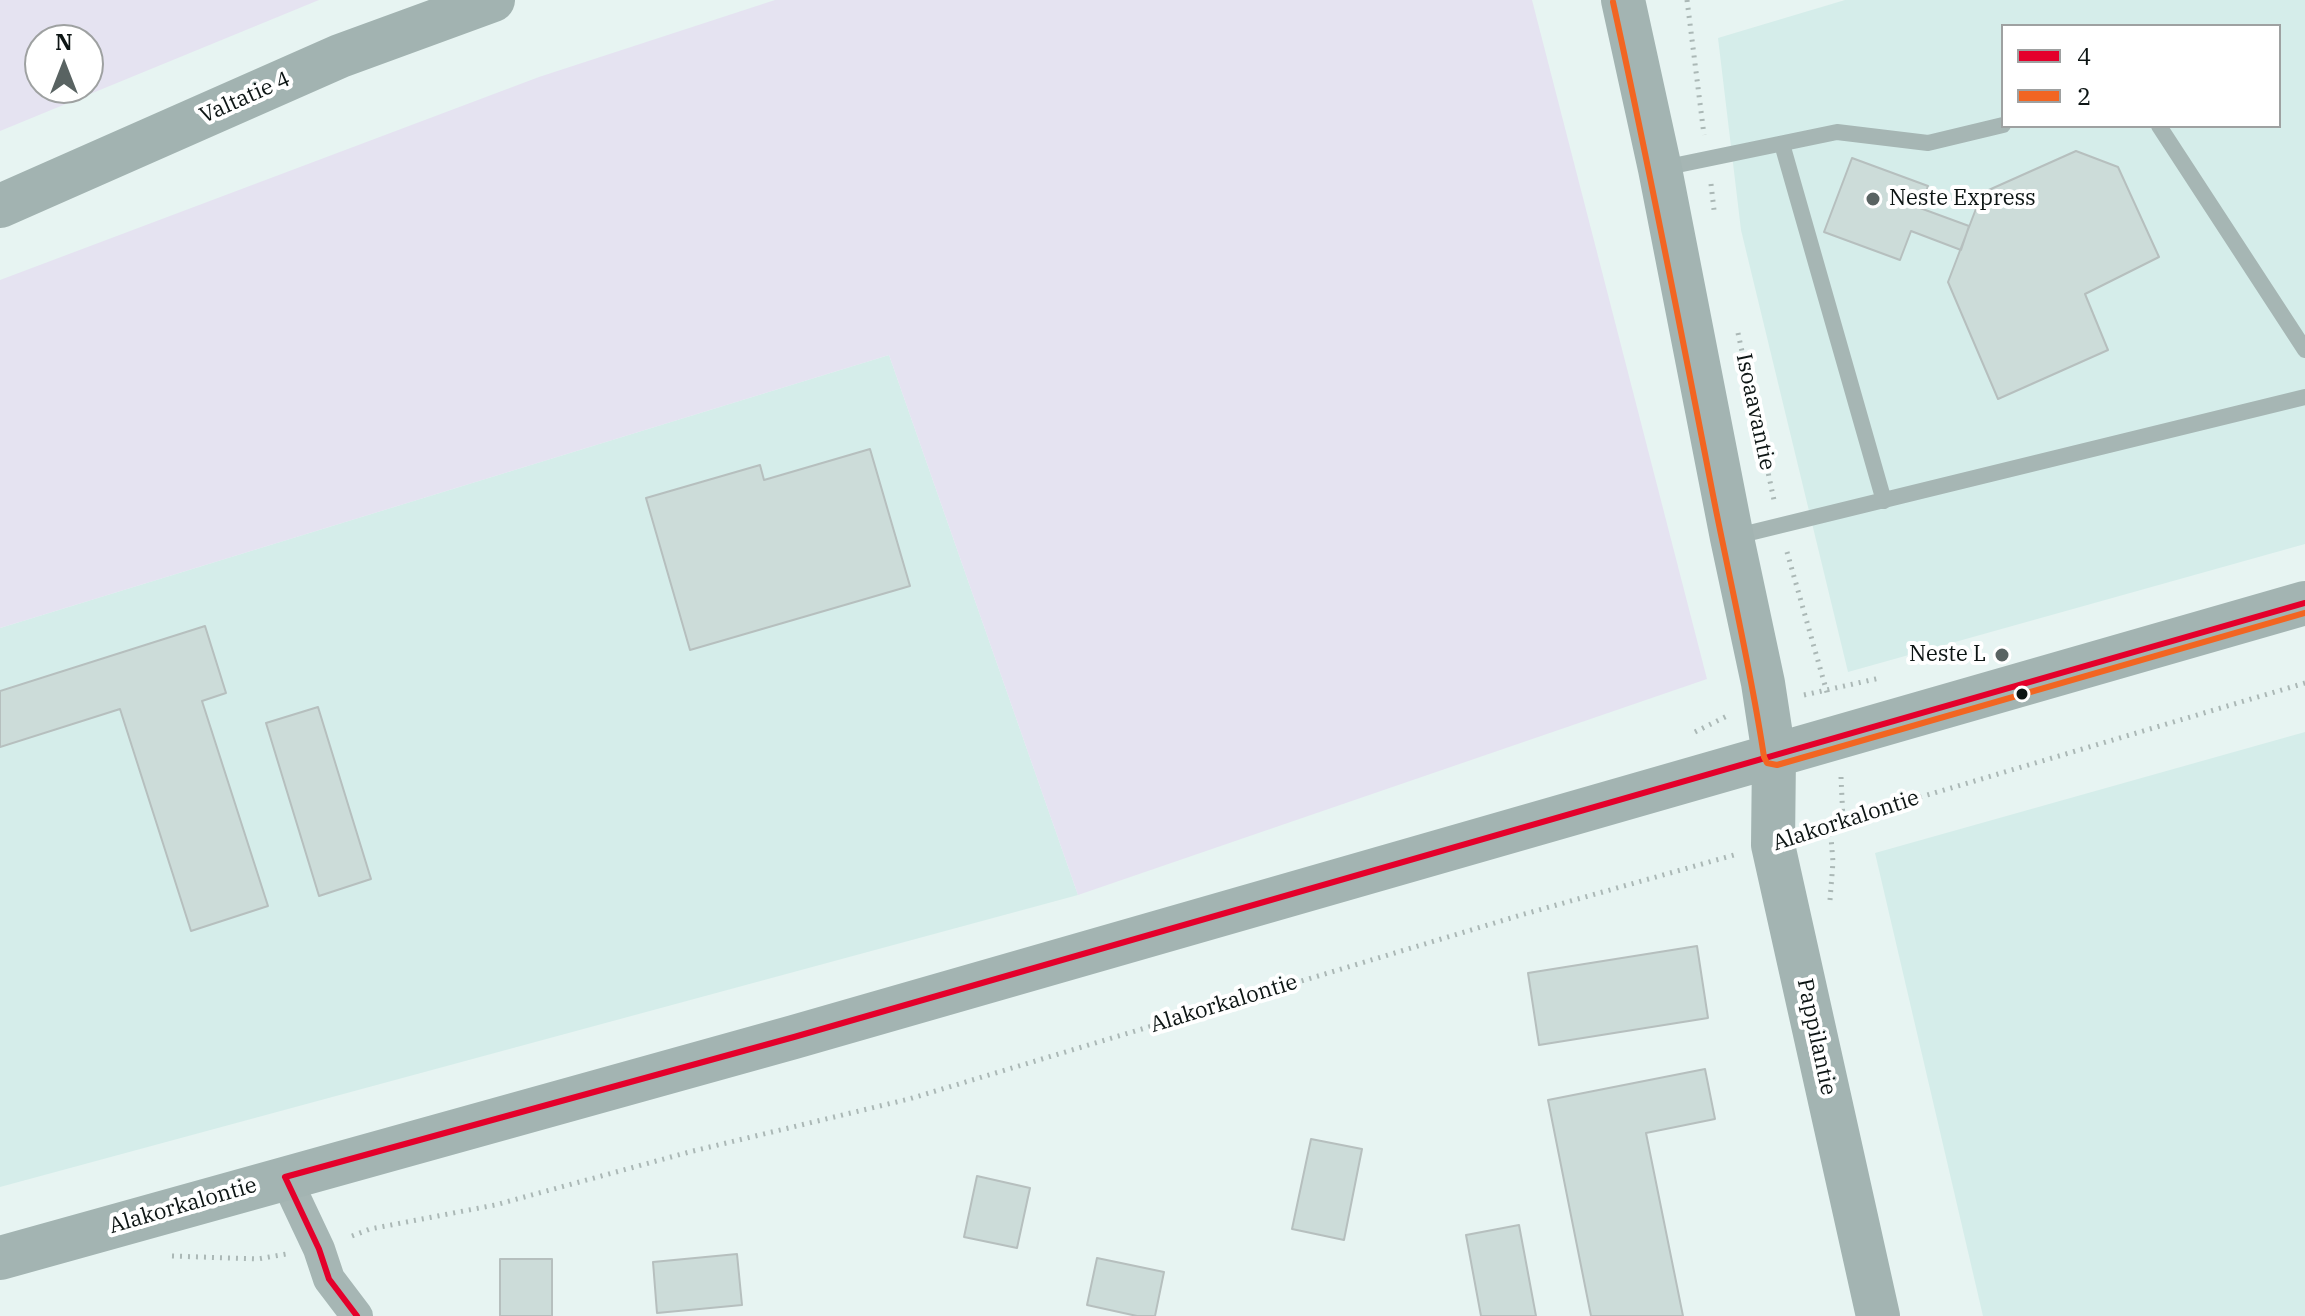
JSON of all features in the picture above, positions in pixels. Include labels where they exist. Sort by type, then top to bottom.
[{"type":"highway","name":"Valtatie 4","points":[[0,206],[340,56],[493,0]]},
{"type":"street","name":"Isoaavantie","points":[[1623,0],[1763,683],[1774,755]]},
{"type":"street","name":"Alakorkalontie","points":[[0,1258],[794,1037],[2305,603]]},
{"type":"street","name":"Pappilantie","points":[[1774,755],[1773,845],[1878,1316]]},
{"type":"street","points":[[285,1177],[319,1249],[329,1279],[357,1316]]},
{"type":"lane","points":[[1660,169],[1837,132],[1928,143],[2001,125]]},
{"type":"lane","points":[[2160,128],[2305,350]]},
{"type":"lane","points":[[1782,144],[1884,501]]},
{"type":"lane","points":[[1732,538],[2305,397]]},
{"type":"path","points":[[1687,0],[1715,220]]},
{"type":"path","name":"Isoaavantie","points":[[1737,328],[1780,527],[1840,736],[1843,820]]},
{"type":"path","name":"Alakorkalontie","points":[[163,1255],[258,1259],[319,1249],[370,1229],[495,1205],[693,1151],[909,1099],[1535,911],[1773,845],[1843,820],[2305,683]]},
{"type":"shaded area","points":[[0,0],[319,0],[104,88],[104,24],[24,24],[24,104],[66,104],[0,131]]},
{"type":"shaded area","points":[[775,0],[1532,0],[1707,679],[1078,895],[889,355],[0,628],[0,280],[539,77]]},
{"type":"shaded area","points":[[1845,0],[2305,0],[2305,544],[1848,672],[1741,230],[1718,38]]},
{"type":"shaded area","points":[[889,355],[1078,895],[0,1187],[0,628]]},
{"type":"shaded area","points":[[2305,732],[2305,1316],[1983,1316],[1875,853]]},
{"type":"building","points":[[2076,151],[2118,167],[2159,257],[2085,294],[2108,350],[1998,399],[1948,282],[1982,193]]},
{"type":"building","points":[[1852,158],[1928,186],[1920,208],[1969,226],[1961,250],[1911,231],[1900,260],[1824,232]]},
{"type":"building","points":[[870,449],[910,586],[690,650],[646,498],[760,465],[764,480]]},
{"type":"building","points":[[205,626],[226,693],[202,701],[268,906],[191,931],[120,709],[0,747],[0,691]]},
{"type":"building","points":[[318,707],[371,879],[319,896],[266,723]]},
{"type":"building","points":[[1697,946],[1708,1018],[1539,1045],[1528,973]]},
{"type":"building","points":[[1705,1069],[1715,1119],[1646,1133],[1683,1316],[1591,1316],[1548,1100]]},
{"type":"building","points":[[1311,1139],[1362,1149],[1344,1240],[1292,1229]]},
{"type":"building","points":[[977,1176],[1030,1188],[1017,1248],[964,1237]]},
{"type":"building","points":[[1519,1225],[1536,1316],[1481,1316],[1466,1235]]},
{"type":"building","points":[[737,1254],[742,1305],[657,1313],[653,1262]]},
{"type":"building","points":[[1097,1258],[1164,1272],[1155,1316],[1137,1316],[1087,1305]]},
{"type":"building","points":[[500,1259],[552,1259],[552,1316],[500,1316]]},
{"type":"transit line","name":"2","points":[[1613,2],[1767,763],[1777,765],[2305,613]]},
{"type":"transit line","name":"4","points":[[357,1316],[329,1279],[319,1249],[285,1177],[794,1037],[2305,603]]},
{"type":"place","name":"Neste Express","points":[[1873,199]]},
{"type":"place","name":"Neste L","points":[[2002,655]]}]
